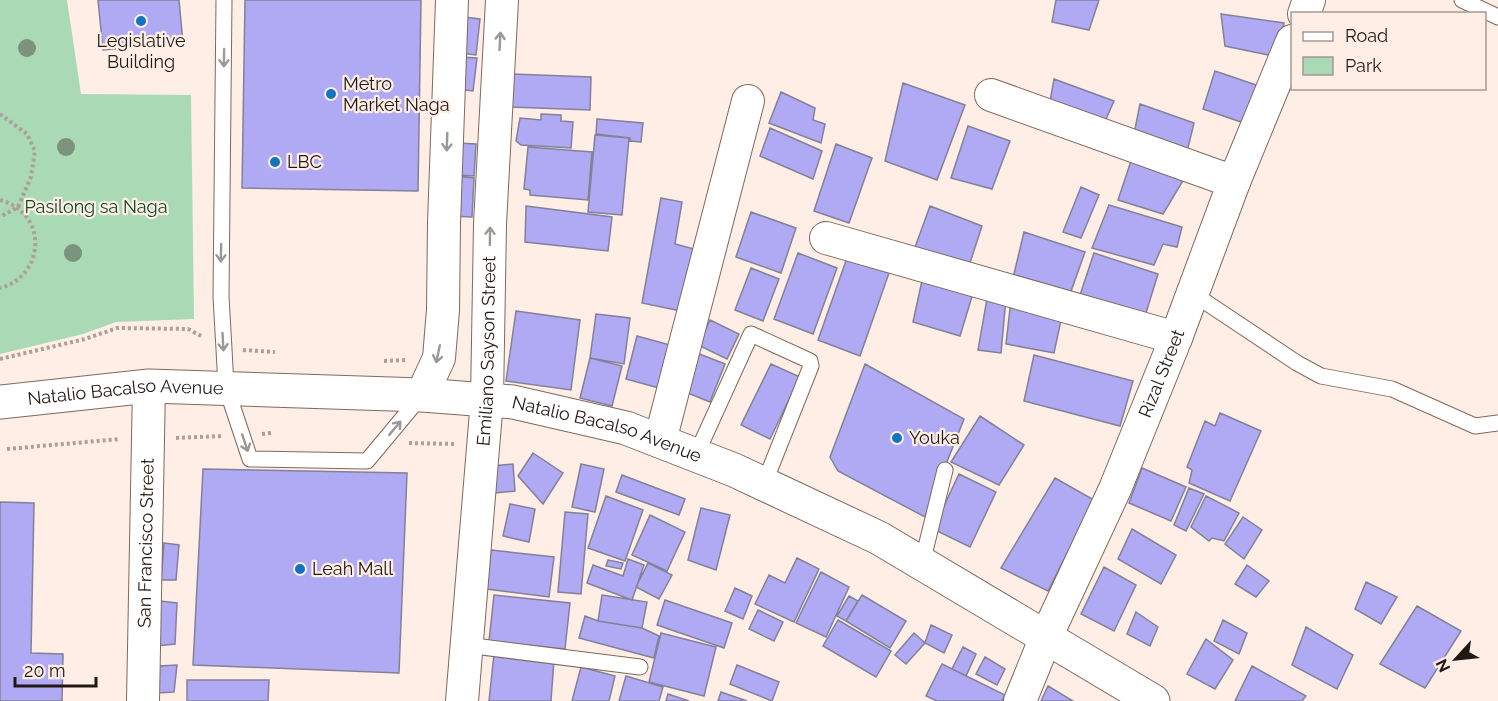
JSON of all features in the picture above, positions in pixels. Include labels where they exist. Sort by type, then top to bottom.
[{"type":"highway","name":"Natalio Bacalso Avenue","points":[[0,402],[149,387],[226,387],[422,395],[513,402],[626,428],[764,484],[879,538],[1153,701]]},
{"type":"street","points":[[422,395],[439,358],[443,310],[452,0]]},
{"type":"street","name":"Emiliano Sayson Street","points":[[462,701],[487,400],[490,225],[502,0]]},
{"type":"street","name":"Rizal Street","points":[[1020,701],[1046,637],[1115,489],[1176,338],[1234,182],[1291,46]]},
{"type":"street","points":[[991,96],[1234,182]]},
{"type":"street","points":[[660,441],[748,101]]},
{"type":"street","points":[[826,238],[1176,338]]},
{"type":"street","name":"San Francisco Street","points":[[143,701],[149,387]]},
{"type":"lane","points":[[225,0],[221,297],[226,387],[250,459],[367,461],[422,395]]},
{"type":"lane","points":[[1462,0],[1498,17]]},
{"type":"lane","points":[[1192,293],[1297,363],[1321,376],[1392,389],[1475,426],[1498,423]]},
{"type":"lane","points":[[696,455],[751,333],[810,361],[811,366],[764,484]]},
{"type":"lane","points":[[922,563],[945,470]]},
{"type":"lane","points":[[466,645],[640,667]]},
{"type":"path","points":[[0,114],[27,134],[35,150],[31,177],[18,207],[0,217]]},
{"type":"path","points":[[0,200],[18,207],[29,217],[35,231],[34,249],[24,274],[10,286],[0,288]]},
{"type":"path","points":[[0,359],[85,339],[117,328],[188,329],[224,350],[275,352]]},
{"type":"path","points":[[382,443],[483,444]]},
{"type":"green space","name":"Pasilong sa Naga","points":[[0,0],[67,0],[81,94],[191,95],[194,319],[116,322],[83,334],[0,354]]},
{"type":"building","name":"Legislative Building","points":[[98,0],[179,0],[183,43],[103,50]]},
{"type":"building","name":"Metro Market Naga","points":[[245,0],[421,0],[418,191],[242,188]]},
{"type":"building","points":[[1056,0],[1099,0],[1089,30],[1052,22]]},
{"type":"building","points":[[1221,14],[1284,23],[1278,57],[1225,46]]},
{"type":"building","points":[[464,17],[480,19],[476,55],[460,53]]},
{"type":"building","points":[[460,57],[477,58],[473,91],[457,89]]},
{"type":"building","points":[[1215,71],[1259,86],[1241,122],[1203,109]]},
{"type":"building","points":[[512,74],[591,77],[590,110],[511,107]]},
{"type":"building","points":[[1054,79],[1114,101],[1103,126],[1049,107]]},
{"type":"building","points":[[903,83],[965,105],[937,180],[885,161]]},
{"type":"building","points":[[781,92],[815,108],[813,120],[825,124],[821,143],[769,123]]},
{"type":"building","points":[[1140,104],[1194,123],[1186,156],[1133,139]]},
{"type":"building","points":[[541,114],[561,115],[561,121],[573,122],[571,148],[521,145],[516,141],[520,118],[541,120]]},
{"type":"building","points":[[597,119],[643,123],[641,142],[630,141],[630,138],[596,134]]},
{"type":"building","points":[[968,126],[1010,141],[992,189],[951,178]]},
{"type":"building","points":[[770,128],[822,151],[813,179],[760,156]]},
{"type":"building","points":[[595,135],[629,138],[622,215],[588,212]]},
{"type":"building","points":[[456,143],[476,144],[474,176],[454,175]]},
{"type":"building","points":[[836,144],[872,158],[849,223],[814,211]]},
{"type":"building","points":[[528,147],[592,152],[588,200],[530,195],[530,190],[524,189]]},
{"type":"building","points":[[1131,161],[1184,179],[1163,214],[1118,200]]},
{"type":"building","points":[[453,176],[474,178],[472,217],[451,216]]},
{"type":"building","points":[[1081,187],[1099,195],[1081,238],[1063,232]]},
{"type":"building","points":[[661,198],[682,202],[675,244],[698,250],[686,312],[642,303]]},
{"type":"building","points":[[1109,205],[1182,227],[1177,247],[1163,244],[1154,265],[1092,248]]},
{"type":"building","points":[[526,206],[612,217],[608,251],[525,242]]},
{"type":"building","points":[[930,206],[982,226],[968,269],[914,250]]},
{"type":"building","points":[[751,212],[796,228],[781,273],[736,257]]},
{"type":"building","points":[[1024,232],[1085,252],[1070,294],[1013,278]]},
{"type":"building","points":[[798,253],[837,268],[813,334],[774,319]]},
{"type":"building","points":[[1094,253],[1158,274],[1145,316],[1080,295]]},
{"type":"building","points":[[847,258],[889,273],[860,356],[818,340]]},
{"type":"building","points":[[751,268],[779,279],[763,321],[735,310]]},
{"type":"building","points":[[923,276],[974,290],[960,336],[913,322]]},
{"type":"building","points":[[988,293],[1006,298],[1001,353],[978,350]]},
{"type":"building","points":[[1011,300],[1063,311],[1054,353],[1006,344]]},
{"type":"building","points":[[516,311],[580,320],[571,390],[506,381]]},
{"type":"building","points":[[596,314],[630,318],[624,364],[590,358]]},
{"type":"building","points":[[710,320],[739,334],[727,359],[698,345]]},
{"type":"building","points":[[637,336],[681,348],[670,391],[626,379]]},
{"type":"building","points":[[697,353],[725,364],[710,402],[683,391]]},
{"type":"building","points":[[1034,355],[1133,381],[1120,426],[1024,401]]},
{"type":"building","points":[[590,358],[622,366],[612,406],[580,398]]},
{"type":"building","points":[[771,364],[800,377],[770,439],[741,425]]},
{"type":"building","name":"Youka","points":[[865,364],[964,419],[925,517],[838,471],[830,457]]},
{"type":"building","points":[[1220,413],[1261,431],[1230,501],[1189,483],[1192,470],[1187,467],[1205,421],[1215,426]]},
{"type":"building","points":[[980,416],[1024,445],[999,485],[951,462]]},
{"type":"building","points":[[533,453],[563,473],[543,504],[518,476]]},
{"type":"building","points":[[513,464],[515,491],[495,493],[492,466]]},
{"type":"building","points":[[581,464],[604,469],[595,512],[572,507]]},
{"type":"building","points":[[1142,468],[1186,487],[1171,521],[1129,503]]},
{"type":"building","name":"Leah Mall","points":[[203,469],[407,473],[399,673],[193,665]]},
{"type":"building","points":[[959,474],[996,492],[970,547],[933,529]]},
{"type":"building","points":[[622,475],[685,499],[679,515],[616,492]]},
{"type":"building","points":[[1055,478],[1094,500],[1048,591],[1001,568]]},
{"type":"building","points":[[1189,488],[1204,494],[1186,531],[1174,525]]},
{"type":"building","points":[[606,496],[643,510],[625,561],[588,548]]},
{"type":"building","points":[[1206,496],[1239,513],[1224,541],[1212,538],[1209,541],[1191,527]]},
{"type":"building","points":[[0,502],[34,503],[31,653],[63,654],[62,701],[0,701]]},
{"type":"building","points":[[510,504],[535,509],[529,542],[503,536]]},
{"type":"building","points":[[701,508],[730,515],[716,570],[688,560]]},
{"type":"building","points":[[565,512],[588,514],[581,594],[558,592]]},
{"type":"building","points":[[650,515],[685,532],[667,571],[632,555]]},
{"type":"building","points":[[1243,517],[1262,530],[1244,559],[1225,544]]},
{"type":"building","points":[[1132,529],[1176,555],[1161,584],[1118,559]]},
{"type":"building","points":[[164,543],[179,545],[176,580],[161,580]]},
{"type":"building","points":[[491,550],[554,557],[549,597],[487,589]]},
{"type":"building","points":[[797,558],[819,569],[794,622],[755,604],[769,575],[785,583]]},
{"type":"building","points":[[628,559],[644,565],[632,600],[587,583],[593,565],[623,576]]},
{"type":"building","points":[[608,560],[623,563],[621,569],[606,566]]},
{"type":"building","points":[[648,563],[672,575],[659,599],[636,587]]},
{"type":"building","points":[[1247,565],[1269,581],[1256,597],[1235,584]]},
{"type":"building","points":[[1104,567],[1136,585],[1114,631],[1081,614]]},
{"type":"building","points":[[821,572],[849,587],[826,637],[796,623]]},
{"type":"building","points":[[1366,582],[1397,597],[1381,624],[1355,609]]},
{"type":"building","points":[[735,588],[752,596],[743,619],[725,611]]},
{"type":"building","points":[[494,595],[570,603],[565,649],[489,641]]},
{"type":"building","points":[[602,595],[647,602],[642,628],[598,621]]},
{"type":"building","points":[[862,595],[906,621],[890,648],[846,621]]},
{"type":"building","points":[[849,596],[858,601],[846,621],[837,616]]},
{"type":"building","points":[[665,600],[732,623],[724,648],[657,625]]},
{"type":"building","points":[[160,601],[177,603],[175,644],[156,646]]},
{"type":"building","points":[[1417,606],[1461,631],[1425,688],[1380,664]]},
{"type":"building","points":[[758,610],[783,622],[774,641],[749,629]]},
{"type":"building","points":[[1136,612],[1158,627],[1150,646],[1127,634]]},
{"type":"building","points":[[585,616],[598,621],[642,628],[659,636],[654,658],[579,638]]},
{"type":"building","points":[[838,620],[891,651],[876,677],[823,646]]},
{"type":"building","points":[[1223,620],[1247,633],[1239,654],[1214,641]]},
{"type":"building","points":[[931,625],[952,635],[944,653],[925,643]]},
{"type":"building","points":[[1306,627],[1353,655],[1337,689],[1292,665]]},
{"type":"building","points":[[661,633],[716,647],[704,696],[649,682]]},
{"type":"building","points":[[914,633],[925,643],[906,664],[895,655]]},
{"type":"building","points":[[1206,639],[1233,660],[1215,689],[1187,674]]},
{"type":"building","points":[[963,647],[976,654],[966,676],[952,669]]},
{"type":"building","points":[[494,654],[554,660],[551,701],[489,701]]},
{"type":"building","points":[[985,657],[1005,669],[997,685],[976,674]]},
{"type":"building","points":[[942,664],[1005,695],[1002,701],[937,701],[926,696]]},
{"type":"building","points":[[177,665],[174,692],[157,693],[159,666]]},
{"type":"building","points":[[737,665],[779,682],[772,701],[730,684]]},
{"type":"building","points":[[1252,666],[1306,696],[1302,701],[1235,701]]},
{"type":"building","points":[[581,667],[615,676],[609,701],[572,701]]},
{"type":"building","points":[[626,676],[663,687],[659,701],[619,701]]},
{"type":"building","points":[[187,680],[269,680],[268,701],[187,701]]},
{"type":"building","points":[[1048,686],[1073,701],[1041,701]]},
{"type":"building","points":[[721,692],[747,701],[718,701]]},
{"type":"building","points":[[668,694],[689,701],[666,701]]},
{"type":"place","name":"Legislative Building","points":[[141,21]]},
{"type":"place","name":"Metro Market Naga","points":[[331,94]]},
{"type":"place","name":"LBC","points":[[275,162]]},
{"type":"place","name":"Youka","points":[[897,438]]},
{"type":"place","name":"Leah Mall","points":[[300,569]]}]
